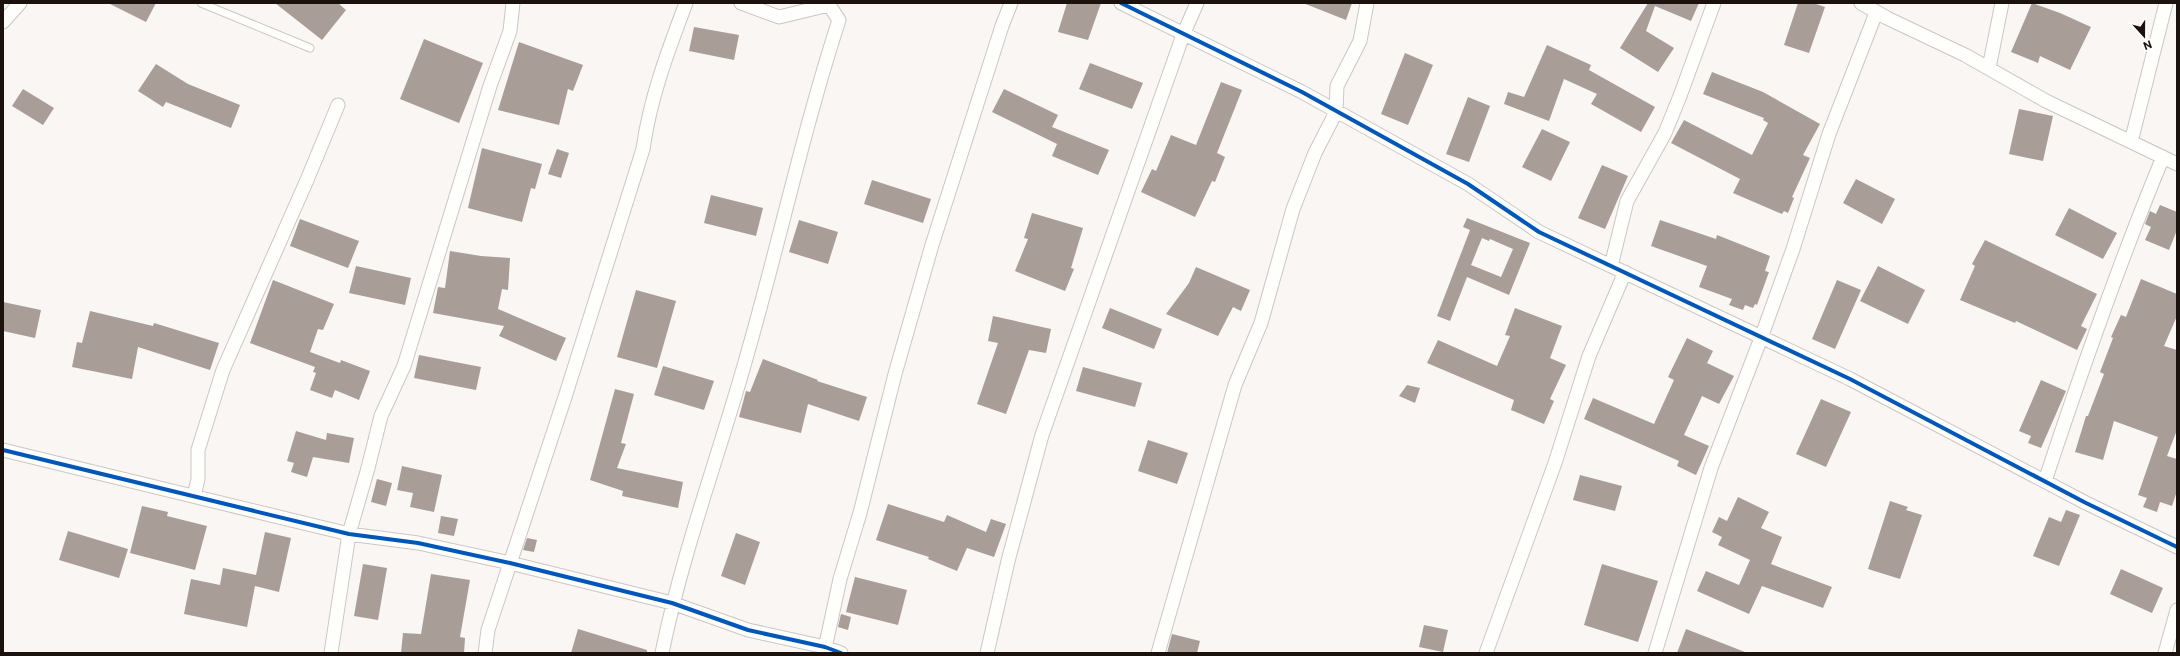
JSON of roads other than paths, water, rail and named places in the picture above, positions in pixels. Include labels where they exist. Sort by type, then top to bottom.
[{"type":"street","points":[[3,22],[20,3]]},
{"type":"street","points":[[331,653],[349,534],[381,416],[404,366],[490,86],[510,31],[513,3]]},
{"type":"street","points":[[485,653],[488,630],[566,394],[642,150],[646,123],[663,64],[686,3]]},
{"type":"street","points":[[662,653],[672,603],[749,350],[815,96],[839,20],[829,5],[779,17],[741,3]]},
{"type":"street","points":[[825,650],[840,579],[928,260],[1002,26],[1012,3]]},
{"type":"street","points":[[1121,3],[1183,35],[1302,92],[1468,184],[1539,232],[1850,379],[2045,481],[2177,547]]},
{"type":"street","points":[[988,653],[1008,561],[1042,435],[1183,35],[1197,3]]},
{"type":"street","points":[[1158,653],[1234,385],[1261,323],[1293,209],[1315,153],[1336,112],[1337,86],[1360,41],[1367,3]]},
{"type":"street","points":[[1611,266],[1627,201],[1665,133],[1714,3]]},
{"type":"street","points":[[1861,3],[1876,13],[1965,55],[2046,101],[2177,164]]},
{"type":"street","points":[[1989,68],[2002,3]]},
{"type":"street","points":[[2131,142],[2166,3]]},
{"type":"street","points":[[1655,653],[1711,468],[1762,338],[1793,249],[1829,134],[1876,13]]},
{"type":"street","points":[[194,496],[198,479],[198,450],[223,370],[307,180],[338,105]]},
{"type":"street","points":[[2045,481],[2082,366],[2131,234],[2163,157]]},
{"type":"street","points":[[1486,653],[1554,463],[1589,356],[1625,272]]},
{"type":"street","points":[[3,450],[349,534],[418,543],[510,563],[672,603],[748,630],[841,653]]},
{"type":"street","points":[[2165,653],[2177,610]]},
{"type":"lane","points":[[201,3],[310,48]]}]
